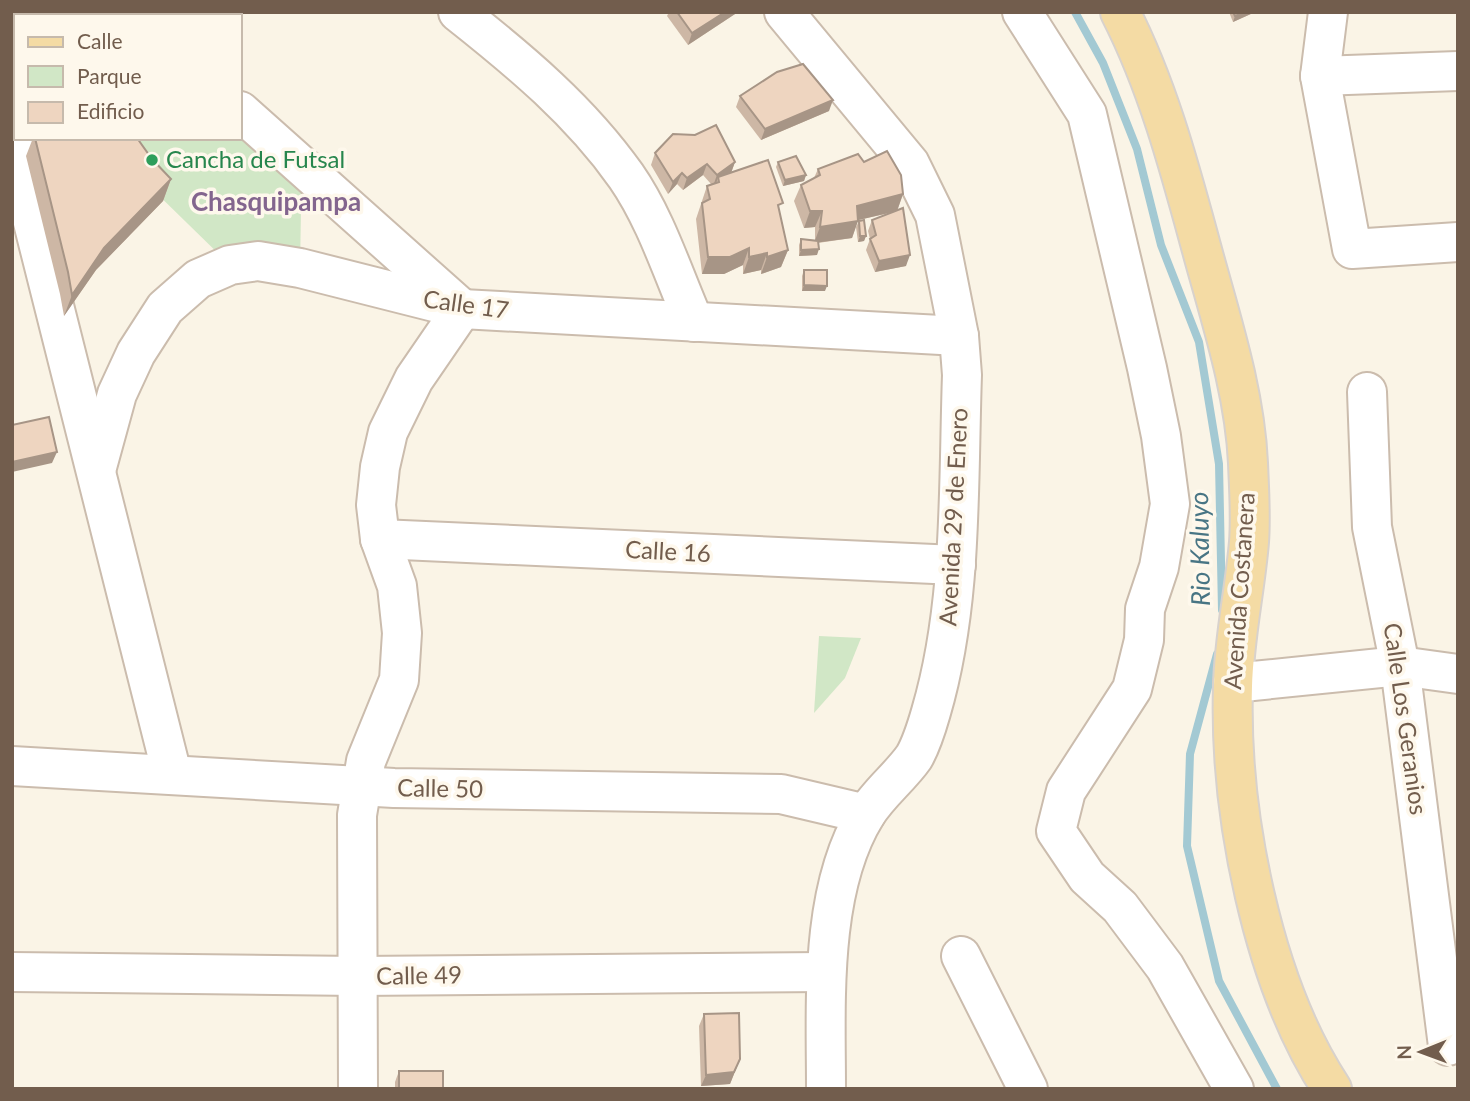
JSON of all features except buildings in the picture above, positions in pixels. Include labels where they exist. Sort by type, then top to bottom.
[{"type":"main road","name":"Avenida Costanera","points":[[1120,12],[1146,69],[1187,194],[1236,386],[1248,460],[1249,537],[1233,683],[1232,757],[1243,837],[1258,905],[1279,979],[1320,1071],[1332,1089]]},
{"type":"street","points":[[458,12],[538,76],[627,177],[648,217],[694,322]]},
{"type":"street","name":"Avenida 29 de Enero","points":[[784,12],[910,164],[935,215],[959,336],[962,375],[952,615],[931,712],[915,755],[866,814],[844,868],[832,917],[825,972],[827,1089]]},
{"type":"street","points":[[1022,12],[1087,114],[1147,368],[1161,436],[1170,504],[1132,689],[1066,791],[1056,831],[1087,877],[1120,906],[1165,967],[1234,1089]]},
{"type":"street","points":[[1328,12],[1320,76],[1352,249],[1458,242]]},
{"type":"street","points":[[1320,76],[1458,71]]},
{"type":"street","points":[[242,113],[462,309],[414,379],[388,432],[380,467],[376,505],[380,538],[397,586],[402,633],[399,680],[366,761],[357,815],[358,1089]]},
{"type":"street","points":[[12,139],[17,181],[97,467],[172,774]]},
{"type":"street","name":"Calle 17","points":[[97,467],[117,394],[136,353],[165,308],[198,279],[230,265],[258,261],[300,268],[462,309],[959,336]]},
{"type":"street","name":"Calle Los Geranios","points":[[1367,392],[1372,527],[1400,666],[1448,1046]]},
{"type":"street","name":"Calle 16","points":[[380,538],[956,565]]},
{"type":"street","points":[[1233,683],[1400,666],[1458,674]]},
{"type":"street","name":"Calle 50","points":[[12,766],[361,787],[653,794],[781,794],[866,814]]},
{"type":"street","points":[[961,956],[1028,1089]]},
{"type":"street","name":"Calle 49","points":[[12,972],[357,976],[825,972]]},
{"type":"green space","points":[[242,121],[334,201],[327,215],[301,210],[300,268],[230,265],[144,181],[117,140],[242,140]]},
{"type":"green space","points":[[819,636],[861,638],[845,678],[814,713]]},
{"type":"waterway","name":"Rio Kaluyo","points":[[1075,12],[1103,63],[1137,149],[1161,245],[1199,342],[1219,464],[1222,610]]},
{"type":"waterway","name":"Rio Kaluyo","points":[[1217,654],[1190,754],[1187,846],[1219,981],[1277,1089]]},
{"type":"place","name":"Cancha de Futsal","points":[[152,160]]},
{"type":"district","name":"Chasquipampa","points":[[276,202]]}]
